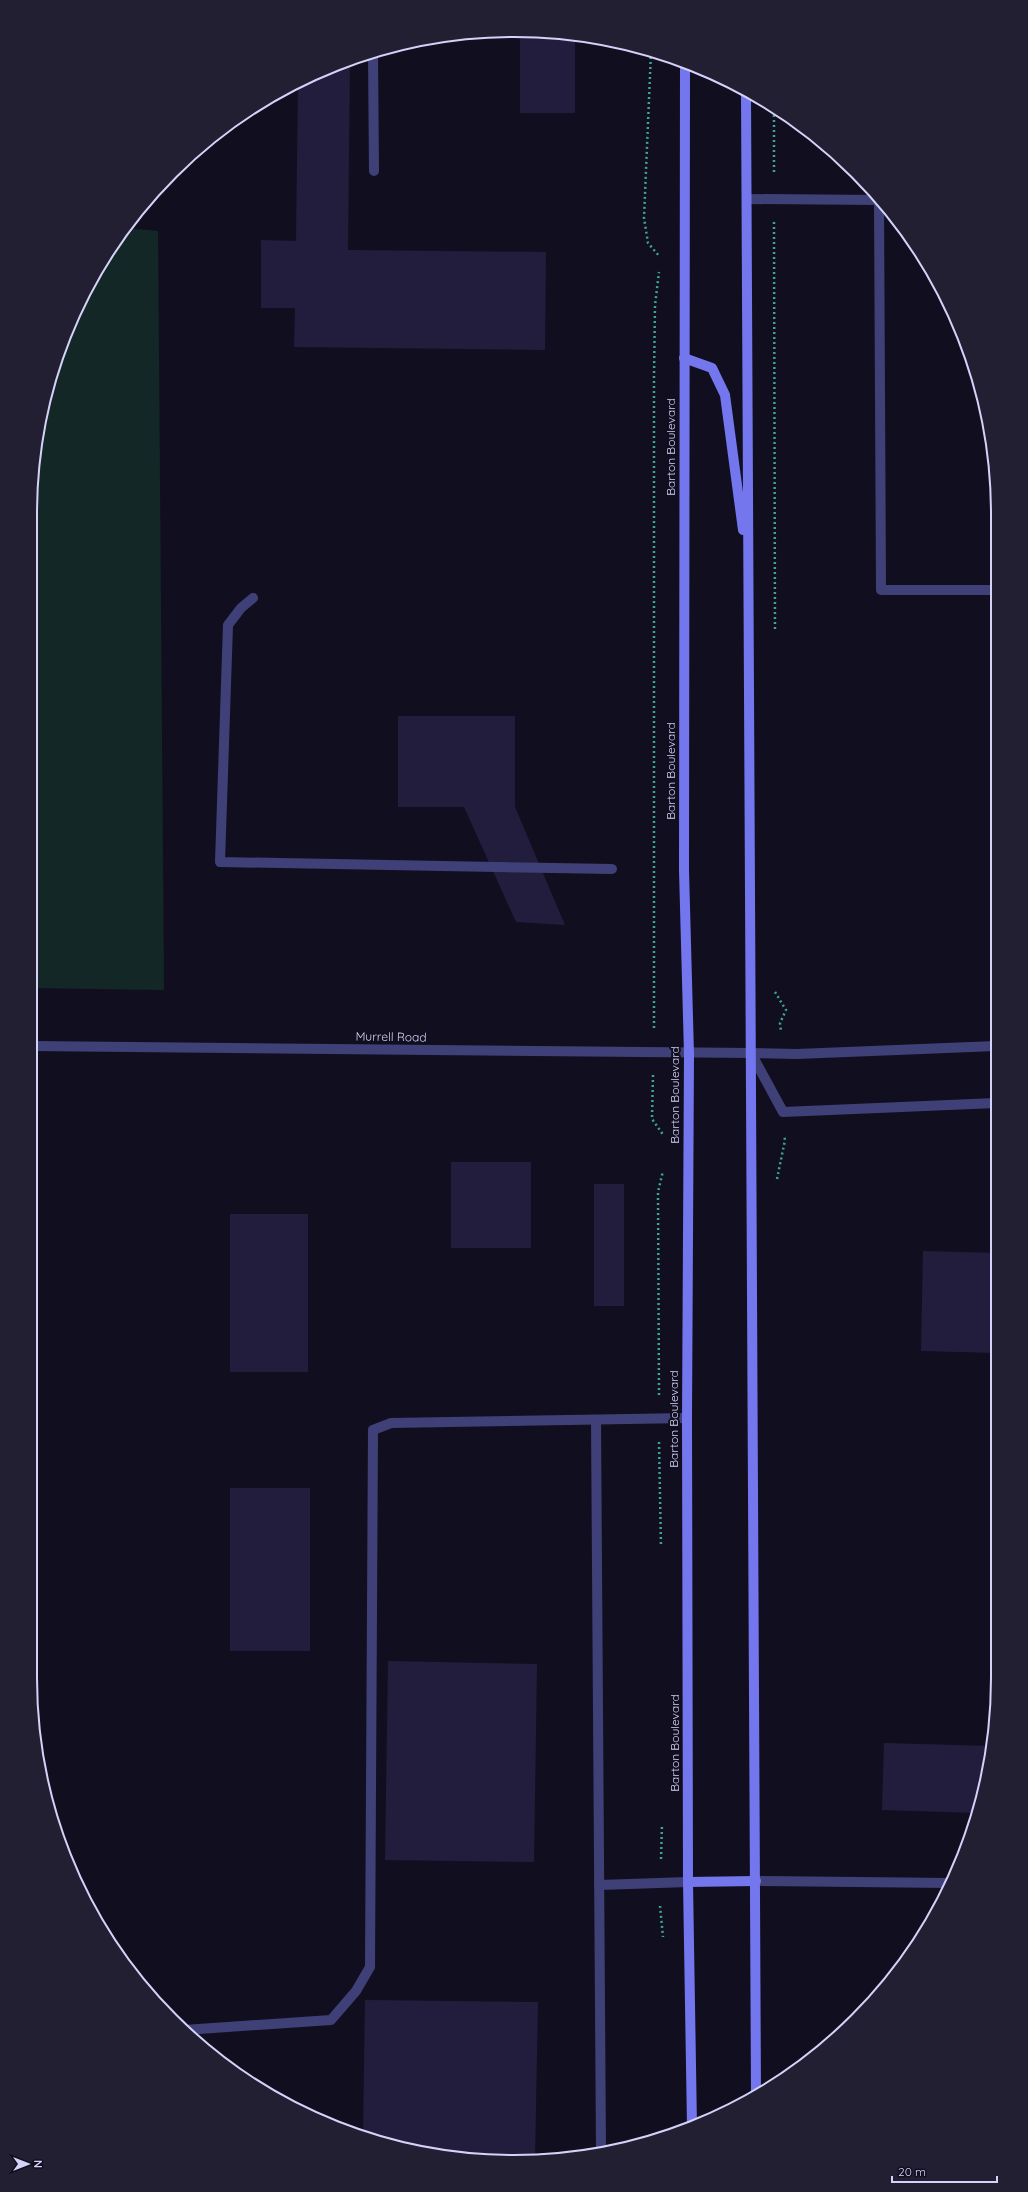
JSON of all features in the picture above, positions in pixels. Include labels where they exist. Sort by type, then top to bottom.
[{"type":"main road","name":"Barton Boulevard","points":[[685,69],[684,870],[689,1054],[686,1418],[688,1882],[692,2121]]},
{"type":"main road","points":[[746,98],[756,2089]]},
{"type":"main road","points":[[684,358],[712,368],[725,395],[748,570]]},
{"type":"main road","points":[[688,1882],[756,1881]]},
{"type":"street","points":[[373,58],[374,171]]},
{"type":"street","points":[[747,200],[874,201]]},
{"type":"street","points":[[879,207],[881,590],[991,590]]},
{"type":"street","points":[[253,598],[241,608],[228,625],[220,862],[612,869]]},
{"type":"street","name":"Murrell Road","points":[[37,1046],[689,1054],[797,1054],[991,1046]]},
{"type":"street","points":[[751,1053],[783,1112],[991,1103]]},
{"type":"street","points":[[191,2029],[331,2020],[356,1991],[370,1967],[373,1430],[391,1423],[686,1418]]},
{"type":"street","points":[[596,1420],[601,2147]]},
{"type":"street","points":[[756,1881],[945,1882]]},
{"type":"street","points":[[599,1885],[688,1882]]},
{"type":"path","points":[[651,57],[644,218],[648,242],[661,258]]},
{"type":"path","points":[[774,114],[775,634]]},
{"type":"path","points":[[660,266],[655,304],[654,348],[654,1053],[652,1119],[664,1136],[664,1143]]},
{"type":"path","points":[[775,984],[775,992]]},
{"type":"path","points":[[662,1551],[659,1516],[658,1192],[664,1166]]},
{"type":"path","points":[[663,1822],[660,1921],[665,1943]]},
{"type":"green space","points":[[132,229],[158,231],[164,990],[37,988],[37,514],[41,452],[53,391],[73,331],[101,275],[117,249]]},
{"type":"building","points":[[520,37],[575,41],[575,113],[520,113]]},
{"type":"building","points":[[350,66],[348,250],[546,252],[545,350],[294,347],[295,308],[261,308],[261,240],[296,241],[298,89],[331,73]]},
{"type":"building","points":[[398,716],[515,716],[515,807],[565,925],[516,922],[464,807],[398,807]]},
{"type":"building","points":[[451,1162],[531,1162],[531,1248],[451,1248]]},
{"type":"building","points":[[594,1184],[624,1184],[624,1306],[594,1306]]},
{"type":"building","points":[[230,1214],[308,1214],[308,1372],[230,1372]]},
{"type":"building","points":[[923,1251],[991,1253],[991,1353],[921,1351]]},
{"type":"building","points":[[230,1488],[310,1488],[310,1651],[230,1651]]},
{"type":"building","points":[[388,1661],[537,1664],[534,1862],[385,1860]]},
{"type":"building","points":[[884,1743],[986,1746],[982,1771],[971,1813],[882,1810]]},
{"type":"building","points":[[365,2000],[538,2002],[535,2154],[483,2154],[452,2151],[421,2146],[363,2131]]}]
